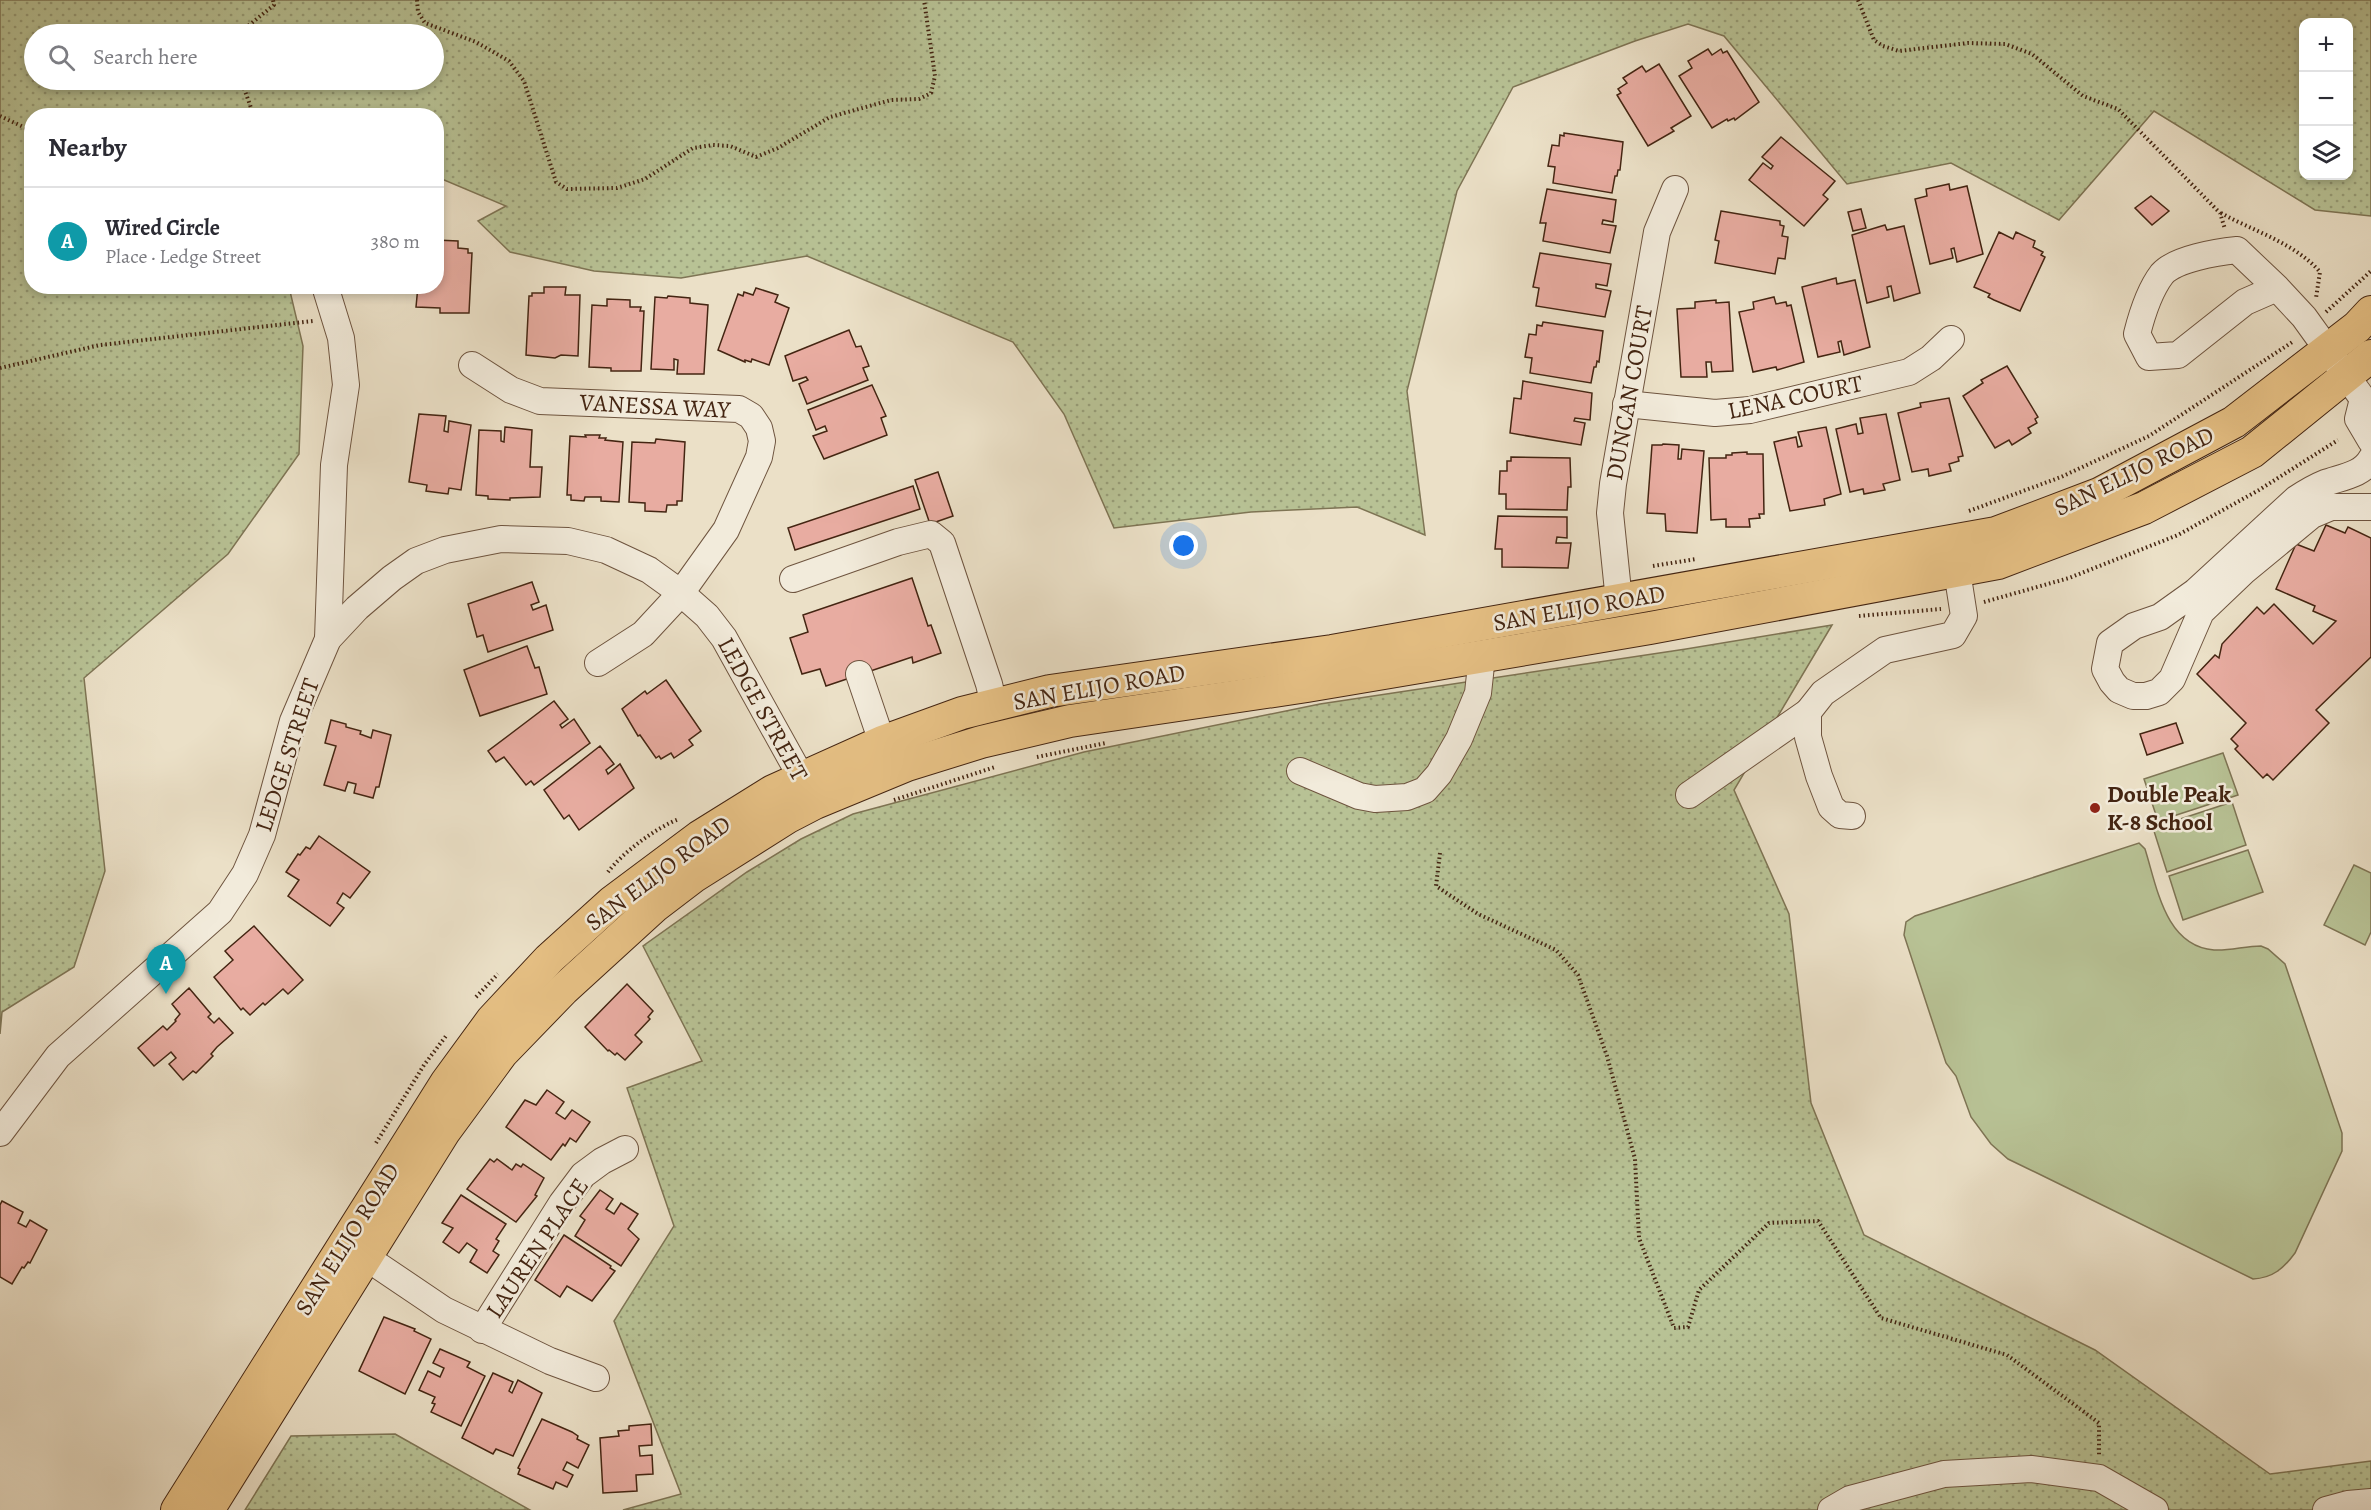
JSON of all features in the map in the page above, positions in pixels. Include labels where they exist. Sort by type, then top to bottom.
[{"type":"main road","name":"SAN ELIJO ROAD","points":[[208,1510],[444,1132],[495,1062],[563,990],[655,906],[693,877],[743,844],[808,790],[882,742],[962,713],[1050,691],[1332,651],[1618,587],[1996,533],[2099,494],[2234,422],[2357,327],[2371,312]]},
{"type":"main road","name":"SAN ELIJO ROAD","points":[[177,1510],[446,1083],[492,1020],[549,959],[612,902],[699,837],[773,791],[808,790],[907,765],[981,742],[1070,721],[1307,686],[1650,628],[1998,563],[2144,508],[2252,452],[2360,392],[2371,356]]},
{"type":"main road","points":[[907,765],[913,753],[922,744],[975,728],[987,721],[992,715],[994,705]]},
{"type":"street","name":"DUNCAN COURT","points":[[1618,587],[1610,513],[1612,484],[1657,232],[1675,189]]},
{"type":"street","points":[[2277,288],[2245,302],[2178,355],[2150,357],[2137,334],[2143,309],[2163,273],[2197,255],[2236,250],[2277,288],[2304,317],[2360,392],[2358,419],[2371,441]]},
{"type":"street","points":[[327,294],[341,338],[346,385],[334,465],[328,639]]},
{"type":"street","name":"LENA COURT","points":[[1626,404],[1715,413],[1750,410],[1909,372],[1931,358],[1951,339]]},
{"type":"street","name":"VANESSA WAY","points":[[472,364],[511,390],[540,401],[739,409],[751,416],[759,428],[762,441],[759,457],[726,530],[681,593],[643,634],[598,663]]},
{"type":"street","points":[[2371,459],[2366,467],[2357,473],[2310,489],[2296,499],[2195,592],[2160,617],[2134,626],[2118,635],[2110,643],[2105,669],[2112,682],[2119,690],[2133,696],[2146,696],[2159,692],[2172,680],[2201,612],[2243,572],[2312,515],[2331,507],[2371,507]]},
{"type":"street","points":[[793,579],[898,542],[931,534],[942,543],[986,673],[994,705]]},
{"type":"street","name":"LEDGE STREET","points":[[0,1133],[58,1056],[220,912],[244,874],[262,835],[293,721],[328,639],[357,608],[416,561],[444,550],[501,539],[568,541],[606,550],[649,570],[681,593],[707,616],[724,638],[808,790]]},
{"type":"street","points":[[1689,795],[1808,712],[1823,693],[1886,650],[1953,635],[1964,616],[1956,571]]},
{"type":"street","points":[[1315,771],[1359,796],[1375,800],[1407,797],[1425,790],[1439,774],[1459,739],[1478,693],[1482,656]]},
{"type":"street","points":[[860,674],[882,742]]},
{"type":"street","points":[[1808,712],[1808,737],[1831,807],[1840,815],[1852,816]]},
{"type":"street","name":"LAUREN PLACE","points":[[482,1330],[562,1203],[583,1175],[602,1161],[626,1149]]},
{"type":"street","name":"LAUREN PLACE","points":[[367,1258],[419,1295],[482,1330],[550,1362],[596,1378]]},
{"type":"street","points":[[1831,1510],[1850,1499],[1944,1474],[2031,1469],[2099,1478],[2155,1510]]},
{"type":"street","points":[[2326,1510],[2348,1504],[2371,1502]]},
{"type":"path","points":[[250,24],[274,5],[273,0]]},
{"type":"path","points":[[417,0],[418,12],[428,24]]},
{"type":"path","points":[[444,30],[476,42],[509,61],[524,81],[556,182],[567,189],[617,188],[645,179],[693,148],[713,145],[730,146],[756,157],[778,148],[830,117],[891,100],[919,99],[931,93],[935,76],[924,0]]},
{"type":"path","points":[[1858,0],[1874,40],[1883,46],[1899,51],[1968,43],[2005,44],[2032,54],[2083,96],[2118,109],[2220,213],[2300,254],[2313,264],[2320,272],[2315,292],[2317,300]]},
{"type":"path","points":[[245,90],[251,108]]},
{"type":"path","points":[[0,116],[24,127]]},
{"type":"path","points":[[2220,213],[2231,250]]},
{"type":"path","points":[[2318,309],[2325,314],[2371,271]]},
{"type":"path","points":[[0,368],[100,345],[335,319]]},
{"type":"path","points":[[1964,512],[2061,477],[2149,436],[2294,341]]},
{"type":"path","points":[[1851,617],[1919,612],[1994,601],[2069,578],[2178,535],[2259,490],[2338,440]]},
{"type":"path","points":[[1618,587],[1699,558]]},
{"type":"path","points":[[1027,759],[1114,742]]},
{"type":"path","points":[[889,802],[1006,763]]},
{"type":"path","points":[[1440,853],[1437,886],[1479,914],[1556,950],[1578,975],[1607,1056],[1635,1159],[1638,1238],[1674,1328],[1688,1327],[1699,1290],[1769,1223],[1818,1221],[1881,1318],[2007,1355],[2098,1423],[2099,1478]]},
{"type":"green space","points":[[0,0],[2371,0],[2371,216],[2315,210],[2154,111],[2059,220],[1951,163],[1847,184],[1724,36],[1688,24],[1635,41],[1513,87],[1457,191],[1407,391],[1425,535],[1357,507],[1251,512],[1114,528],[1064,414],[1013,342],[807,256],[681,278],[594,271],[510,252],[478,221],[506,206],[444,180],[444,108],[24,108],[24,294],[291,294],[303,346],[299,454],[228,554],[84,678],[105,871],[74,967],[2,1012],[0,1034]]},
{"type":"green space","points":[[1832,625],[1734,790],[1789,914],[1811,1103],[1864,1235],[2095,1350],[2270,1474],[2371,1461],[2371,1510],[623,1510],[681,1494],[614,1321],[674,1226],[627,1088],[702,1061],[643,946],[747,872],[801,839],[853,814],[1084,752],[1320,704]]},
{"type":"green space","points":[[2223,753],[2238,795],[2158,821],[2144,779]]},
{"type":"green space","points":[[2232,802],[2246,845],[2167,872],[2153,828]]},
{"type":"green space","points":[[2139,843],[2145,849],[2159,897],[2166,912],[2184,938],[2197,946],[2214,950],[2261,946],[2285,964],[2342,1133],[2342,1151],[2295,1253],[2282,1268],[2266,1277],[2253,1279],[2008,1159],[1991,1144],[1971,1117],[1956,1076],[1946,1063],[1904,935],[1906,922],[1915,916]]},
{"type":"green space","points":[[2248,850],[2263,892],[2183,920],[2169,876]]},
{"type":"green space","points":[[2354,865],[2371,873],[2371,932],[2365,945],[2324,925]]},
{"type":"green space","points":[[395,1434],[530,1510],[245,1510],[291,1436]]},
{"type":"building","points":[[1708,49],[1712,55],[1721,49],[1723,53],[1727,51],[1759,102],[1735,120],[1734,118],[1728,121],[1727,119],[1712,128],[1679,76],[1692,68],[1688,61]]},
{"type":"building","points":[[1659,64],[1691,116],[1671,128],[1674,131],[1648,146],[1617,95],[1621,93],[1618,89],[1627,83],[1623,78],[1642,66],[1646,72]]},
{"type":"building","points":[[1564,133],[1623,142],[1620,170],[1615,176],[1612,193],[1553,183],[1555,167],[1548,166],[1552,145],[1559,146],[1560,135],[1564,136]]},
{"type":"building","points":[[1781,137],[1835,181],[1823,195],[1828,199],[1804,226],[1749,180],[1763,163],[1771,169],[1773,166],[1762,157]]},
{"type":"building","points":[[1949,184],[1950,190],[1967,186],[1983,254],[1957,262],[1954,248],[1951,249],[1953,258],[1930,264],[1915,199],[1927,196],[1926,189]]},
{"type":"building","points":[[1547,189],[1616,200],[1613,222],[1603,220],[1602,224],[1616,226],[1610,253],[1543,241],[1546,223],[1540,223]]},
{"type":"building","points":[[2151,196],[2169,211],[2152,225],[2135,208]]},
{"type":"building","points":[[1861,209],[1866,228],[1853,231],[1848,212]]},
{"type":"building","points":[[1721,211],[1780,221],[1780,225],[1784,226],[1782,236],[1788,237],[1785,259],[1778,258],[1775,274],[1715,263],[1719,241],[1715,240]]},
{"type":"building","points":[[1885,225],[1887,230],[1904,226],[1920,293],[1894,301],[1891,286],[1887,287],[1889,297],[1867,303],[1852,235]]},
{"type":"building","points":[[1999,232],[2013,239],[2016,232],[2035,241],[2033,247],[2043,252],[2041,255],[2045,257],[2020,311],[1988,297],[1990,294],[1974,287]]},
{"type":"building","points":[[444,240],[458,241],[458,248],[468,249],[468,253],[472,253],[469,313],[440,313],[440,308],[416,307],[417,294],[444,294]]},
{"type":"building","points":[[1540,253],[1611,264],[1607,286],[1596,284],[1596,288],[1611,291],[1605,317],[1536,306],[1539,288],[1533,287]]},
{"type":"building","points":[[1836,278],[1837,284],[1855,280],[1870,347],[1844,355],[1841,341],[1838,342],[1840,352],[1818,357],[1802,287]]},
{"type":"building","points":[[544,287],[566,287],[565,295],[580,295],[578,356],[561,355],[555,358],[526,355],[529,296],[532,296],[532,293],[544,293]]},
{"type":"building","points":[[756,288],[778,295],[775,302],[789,308],[769,365],[752,359],[751,362],[745,360],[745,362],[718,350],[738,294],[743,296],[744,292],[753,295]]},
{"type":"building","points":[[668,296],[690,298],[690,303],[708,305],[704,374],[677,374],[678,360],[674,359],[674,370],[651,369],[655,297],[667,298]]},
{"type":"building","points":[[1774,297],[1776,304],[1786,302],[1787,306],[1791,305],[1804,362],[1777,370],[1776,367],[1753,372],[1739,312],[1754,309],[1753,302]]},
{"type":"building","points":[[607,299],[630,300],[630,307],[641,307],[640,311],[644,311],[641,371],[611,371],[611,368],[589,367],[592,305],[607,306]]},
{"type":"building","points":[[1716,300],[1716,303],[1729,302],[1733,371],[1712,372],[1711,362],[1706,362],[1707,377],[1681,377],[1677,309],[1695,308],[1695,302]]},
{"type":"building","points":[[1543,322],[1603,331],[1599,362],[1597,361],[1594,367],[1591,383],[1530,373],[1532,358],[1525,357],[1529,334],[1536,335],[1537,325],[1542,326]]},
{"type":"building","points":[[849,330],[856,347],[861,346],[869,366],[863,368],[868,380],[807,404],[799,384],[808,380],[806,377],[793,381],[785,356]]},
{"type":"building","points":[[2007,366],[2038,417],[2035,419],[2037,423],[2028,428],[2031,433],[2012,445],[2009,440],[1995,448],[1963,396],[1983,383],[1981,380]]},
{"type":"building","points":[[1523,381],[1592,393],[1590,420],[1575,418],[1574,421],[1585,423],[1581,445],[1510,433],[1514,398],[1521,399]]},
{"type":"building","points":[[872,385],[886,416],[881,418],[887,435],[824,459],[813,436],[827,431],[825,426],[816,430],[808,410]]},
{"type":"building","points":[[1949,398],[1963,456],[1958,457],[1959,461],[1949,464],[1951,471],[1929,476],[1928,469],[1912,472],[1898,413],[1921,407],[1920,403]]},
{"type":"building","points":[[419,414],[446,416],[444,431],[448,432],[449,421],[471,425],[461,490],[449,488],[448,494],[426,491],[427,485],[409,482]]},
{"type":"building","points":[[1886,414],[1900,480],[1883,484],[1885,490],[1864,494],[1863,489],[1850,492],[1836,429],[1856,424],[1858,434],[1863,433],[1860,418]]},
{"type":"building","points":[[505,427],[532,430],[530,467],[542,467],[540,497],[510,498],[510,500],[488,499],[488,496],[476,495],[479,430],[501,431],[501,441],[504,442]]},
{"type":"building","points":[[1826,427],[1841,494],[1824,499],[1825,505],[1790,511],[1774,442],[1796,437],[1798,447],[1802,446],[1798,432]]},
{"type":"building","points":[[585,435],[600,435],[599,438],[606,438],[605,440],[623,442],[619,502],[601,501],[601,497],[585,497],[584,501],[571,500],[571,495],[567,495],[570,436],[586,437]]},
{"type":"building","points":[[656,439],[685,442],[682,501],[677,501],[677,505],[667,505],[666,512],[645,511],[645,503],[629,502],[632,442],[655,443]]},
{"type":"building","points":[[1652,445],[1679,445],[1678,459],[1681,459],[1682,449],[1704,451],[1697,533],[1666,531],[1665,514],[1647,513]]},
{"type":"building","points":[[1747,452],[1747,454],[1763,454],[1764,514],[1759,514],[1760,518],[1749,519],[1750,527],[1726,527],[1726,519],[1711,520],[1709,458],[1726,458],[1726,455],[1732,455],[1732,453]]},
{"type":"building","points":[[1511,457],[1570,458],[1571,487],[1568,487],[1567,510],[1506,509],[1506,494],[1499,494],[1500,471],[1507,471],[1507,461],[1511,461]]},
{"type":"building","points":[[938,472],[953,516],[930,524],[915,480]]},
{"type":"building","points":[[913,486],[920,509],[795,550],[788,528]]},
{"type":"building","points":[[1498,516],[1567,517],[1567,538],[1557,537],[1556,543],[1571,543],[1568,568],[1502,567],[1502,549],[1495,549]]},
{"type":"building","points":[[2326,525],[2345,533],[2348,527],[2371,538],[2371,657],[2316,710],[2329,723],[2273,780],[2267,774],[2263,778],[2235,749],[2238,746],[2231,739],[2246,723],[2197,674],[2215,655],[2219,658],[2222,644],[2257,607],[2264,614],[2274,604],[2313,644],[2336,621],[2313,611],[2315,606],[2276,589],[2296,544],[2314,551]]},
{"type":"building","points":[[912,578],[928,626],[931,625],[941,653],[913,663],[912,657],[826,686],[820,669],[802,674],[790,638],[808,632],[803,615]]},
{"type":"building","points":[[532,582],[539,602],[531,605],[533,610],[546,605],[553,630],[488,652],[483,635],[477,637],[468,604]]},
{"type":"building","points":[[527,646],[535,668],[539,667],[547,694],[480,716],[464,670]]},
{"type":"building","points":[[666,680],[701,731],[689,740],[693,745],[674,758],[671,753],[661,759],[659,756],[656,758],[640,735],[638,736],[622,709],[645,691],[647,694]]},
{"type":"building","points":[[554,701],[568,719],[560,725],[562,728],[574,719],[590,743],[534,785],[531,781],[526,785],[504,757],[496,762],[488,751]]},
{"type":"building","points":[[331,720],[346,724],[346,727],[361,731],[360,734],[371,738],[373,730],[391,735],[379,787],[376,787],[373,798],[354,793],[356,784],[348,782],[345,791],[324,785],[336,746],[325,743]]},
{"type":"building","points":[[2176,723],[2183,743],[2147,755],[2140,734]]},
{"type":"building","points":[[600,746],[614,764],[606,770],[608,774],[620,764],[634,788],[579,830],[569,815],[564,819],[544,790]]},
{"type":"building","points":[[319,836],[370,872],[350,898],[343,893],[337,903],[344,908],[330,926],[288,896],[299,880],[286,872],[298,854],[300,855],[306,847],[310,849]]},
{"type":"building","points":[[254,926],[303,980],[288,994],[283,989],[250,1015],[243,1008],[241,1010],[214,977],[233,960],[225,951]]},
{"type":"building","points":[[627,984],[653,1011],[648,1017],[650,1019],[635,1035],[642,1042],[625,1060],[617,1053],[615,1055],[608,1051],[585,1027]]},
{"type":"building","points":[[189,988],[211,1014],[208,1017],[214,1023],[219,1018],[233,1033],[217,1047],[211,1054],[213,1056],[196,1073],[193,1071],[183,1080],[169,1064],[176,1058],[171,1052],[154,1066],[138,1048],[163,1026],[167,1030],[176,1021],[180,1014],[172,1004]]},
{"type":"building","points":[[547,1090],[564,1102],[556,1113],[565,1119],[572,1110],[590,1122],[576,1142],[570,1138],[551,1160],[506,1127],[525,1100],[536,1105]]},
{"type":"building","points":[[490,1159],[494,1162],[497,1159],[512,1170],[516,1164],[521,1167],[523,1164],[544,1178],[535,1195],[537,1196],[516,1222],[467,1189]]},
{"type":"building","points":[[600,1190],[613,1199],[606,1209],[614,1214],[621,1203],[638,1214],[628,1229],[639,1239],[621,1266],[575,1236],[585,1220],[580,1216]]},
{"type":"building","points":[[461,1195],[506,1224],[496,1239],[499,1241],[493,1251],[499,1255],[487,1273],[470,1262],[477,1250],[467,1243],[459,1253],[443,1242],[453,1228],[442,1223]]},
{"type":"building","points":[[2,1201],[23,1212],[18,1223],[26,1227],[30,1220],[47,1230],[30,1263],[22,1267],[12,1284],[0,1277],[0,1205]]},
{"type":"building","points":[[564,1235],[615,1271],[592,1301],[567,1286],[560,1297],[535,1280]]},
{"type":"building","points":[[384,1317],[415,1329],[414,1331],[431,1339],[405,1394],[359,1371]]},
{"type":"building","points":[[440,1349],[470,1362],[467,1367],[485,1376],[461,1426],[431,1412],[435,1404],[432,1403],[435,1397],[419,1390],[428,1371],[440,1377],[444,1368],[433,1363]]},
{"type":"building","points":[[493,1373],[513,1382],[509,1391],[512,1393],[518,1380],[542,1393],[513,1456],[496,1449],[493,1454],[462,1438]]},
{"type":"building","points":[[542,1419],[572,1432],[578,1436],[577,1439],[589,1445],[578,1468],[567,1462],[563,1470],[573,1475],[567,1487],[556,1482],[553,1489],[518,1474],[520,1469],[518,1468]]},
{"type":"building","points":[[651,1424],[652,1445],[639,1446],[640,1456],[652,1455],[653,1474],[636,1475],[637,1491],[603,1493],[600,1438],[619,1436],[618,1431],[629,1430],[629,1426]]},
{"type":"place","name":"Double Peak K-8 School","points":[[2095,808]]},
{"type":"place","name":"Wired Circle","points":[[166,994]]}]
